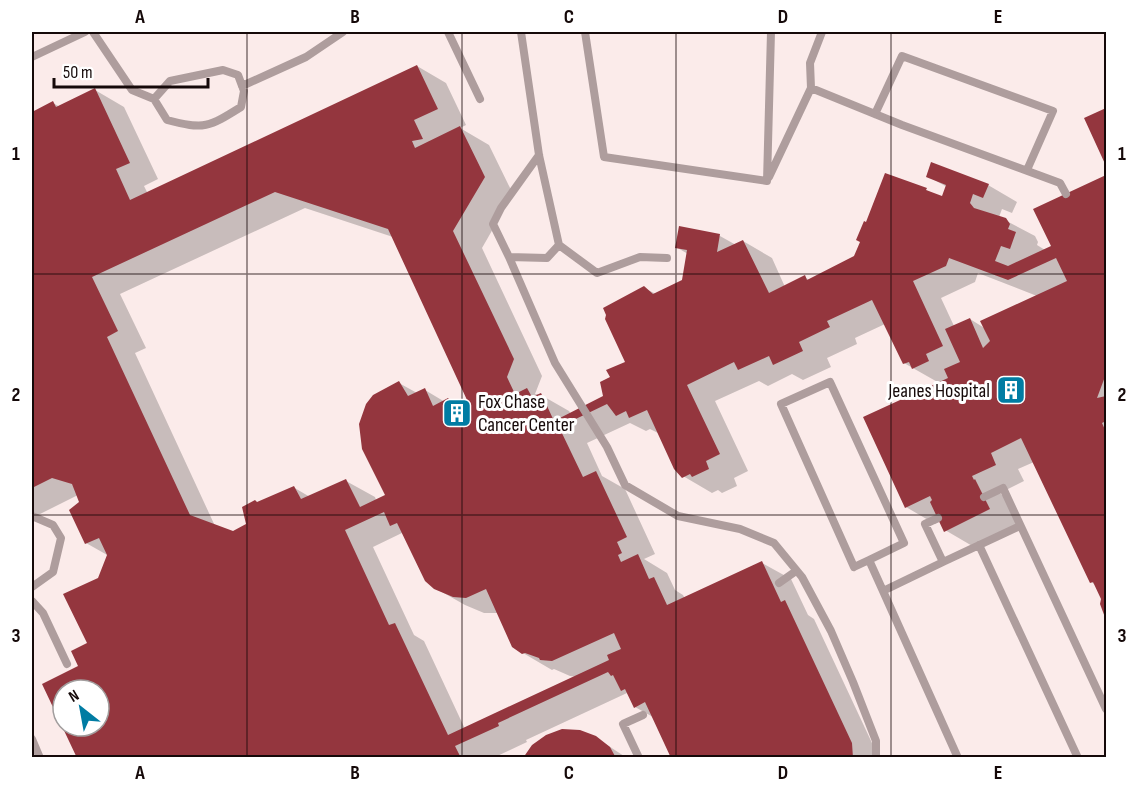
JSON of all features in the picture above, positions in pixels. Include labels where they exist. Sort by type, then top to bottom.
[{"type":"lane","points":[[32,57],[85,32]]},
{"type":"lane","points":[[93,32],[132,90],[154,99],[167,120],[193,127],[217,122],[241,107],[244,91],[238,75],[223,70],[170,81],[154,99]]},
{"type":"lane","points":[[242,86],[306,57],[343,32]]},
{"type":"lane","points":[[448,32],[480,99]]},
{"type":"lane","points":[[521,32],[539,155],[559,245],[597,273],[640,257],[667,258]]},
{"type":"lane","points":[[585,32],[604,157],[767,181]]},
{"type":"lane","points":[[767,181],[771,32]]},
{"type":"lane","points":[[767,181],[811,88],[810,63],[822,32]]},
{"type":"lane","points":[[874,114],[902,57],[1053,111],[1026,170]]},
{"type":"lane","points":[[811,88],[874,114],[1060,183],[1066,194]]},
{"type":"lane","points":[[539,155],[501,208],[493,224],[555,363],[607,447],[626,485],[678,516],[740,529],[774,543],[796,570],[831,631],[876,741],[876,758]]},
{"type":"lane","points":[[509,257],[547,258],[559,245]]},
{"type":"lane","points":[[830,382],[904,543],[869,560],[854,567],[781,404],[830,382]]},
{"type":"lane","points":[[984,497],[1003,488],[1107,709]]},
{"type":"lane","points":[[32,516],[53,525],[61,538],[53,572],[32,587]]},
{"type":"lane","points":[[938,518],[925,524],[943,562]]},
{"type":"lane","points":[[883,591],[1020,526]]},
{"type":"lane","points":[[979,545],[1077,758]]},
{"type":"lane","points":[[869,560],[958,758]]},
{"type":"lane","points":[[779,583],[796,570]]},
{"type":"lane","points":[[32,601],[43,613],[67,664]]},
{"type":"lane","points":[[639,758],[623,724],[643,715]]},
{"type":"lane","points":[[32,739],[40,758]]},
{"type":"building","name":"Fox Chase Cancer Center","points":[[417,65],[438,109],[414,120],[423,139],[412,141],[415,148],[460,126],[485,177],[453,231],[514,359],[507,377],[515,394],[527,388],[532,397],[541,393],[554,421],[603,396],[600,382],[610,377],[606,370],[625,362],[605,319],[603,308],[644,286],[653,294],[682,280],[687,250],[675,248],[679,226],[720,234],[717,252],[743,240],[769,293],[805,275],[807,280],[854,256],[860,242],[856,240],[864,221],[866,222],[885,173],[927,188],[926,190],[942,196],[946,185],[926,177],[931,162],[989,184],[983,198],[973,194],[970,203],[974,208],[1006,218],[1010,224],[1008,229],[1016,232],[1010,249],[1001,246],[995,261],[1008,266],[1051,246],[1033,209],[1106,175],[1106,374],[1097,398],[1106,396],[1106,421],[1102,423],[1106,432],[1106,620],[1100,604],[1101,599],[1093,582],[1090,583],[1021,438],[991,453],[996,465],[972,476],[990,509],[944,532],[930,502],[932,500],[930,496],[905,508],[863,417],[948,378],[944,369],[960,362],[945,329],[970,318],[983,348],[990,341],[980,321],[1067,281],[1056,258],[1008,280],[949,258],[946,266],[913,281],[943,346],[926,354],[929,361],[912,369],[909,362],[903,364],[872,300],[827,321],[830,327],[799,342],[803,351],[773,365],[769,356],[738,370],[734,362],[687,385],[720,454],[706,461],[709,469],[692,477],[690,474],[682,478],[674,469],[647,410],[629,418],[626,411],[616,416],[607,404],[559,427],[583,477],[596,471],[627,537],[617,542],[622,553],[618,555],[621,562],[638,554],[649,579],[654,577],[667,605],[762,561],[781,602],[785,600],[852,743],[853,758],[671,758],[645,702],[634,708],[625,689],[621,691],[613,675],[611,676],[608,672],[498,723],[499,726],[455,746],[461,758],[77,758],[68,738],[111,738],[111,678],[54,678],[78,666],[71,651],[87,643],[63,594],[98,578],[107,555],[99,538],[85,544],[69,510],[79,502],[72,484],[52,478],[32,488],[32,112],[53,101],[56,107],[95,88],[130,163],[116,169],[130,200]],"holes":[[[275,192],[388,229],[467,400],[453,405],[448,398],[433,406],[425,388],[408,396],[399,381],[373,395],[366,404],[359,424],[362,449],[385,495],[360,507],[346,479],[301,499],[294,486],[257,502],[255,500],[242,507],[246,524],[233,531],[190,515],[107,337],[118,331],[92,277]],[[384,512],[390,526],[397,523],[425,581],[434,589],[453,597],[466,598],[486,589],[512,647],[522,654],[552,661],[614,633],[621,649],[607,655],[609,660],[448,735],[395,623],[389,625],[345,530]]]},
{"type":"building","points":[[1106,108],[1106,166],[1084,118]]},
{"type":"building","name":"Fox Chase Cancer Center","points":[[51,680],[51,703],[42,684]]},
{"type":"building","points":[[562,729],[580,730],[596,736],[610,747],[616,758],[523,758],[532,745],[546,735]]},
{"type":"place","name":"Jeanes Hospital","points":[[1011,390]]},
{"type":"place","name":"Fox Chase Cancer Center","points":[[457,413]]}]
